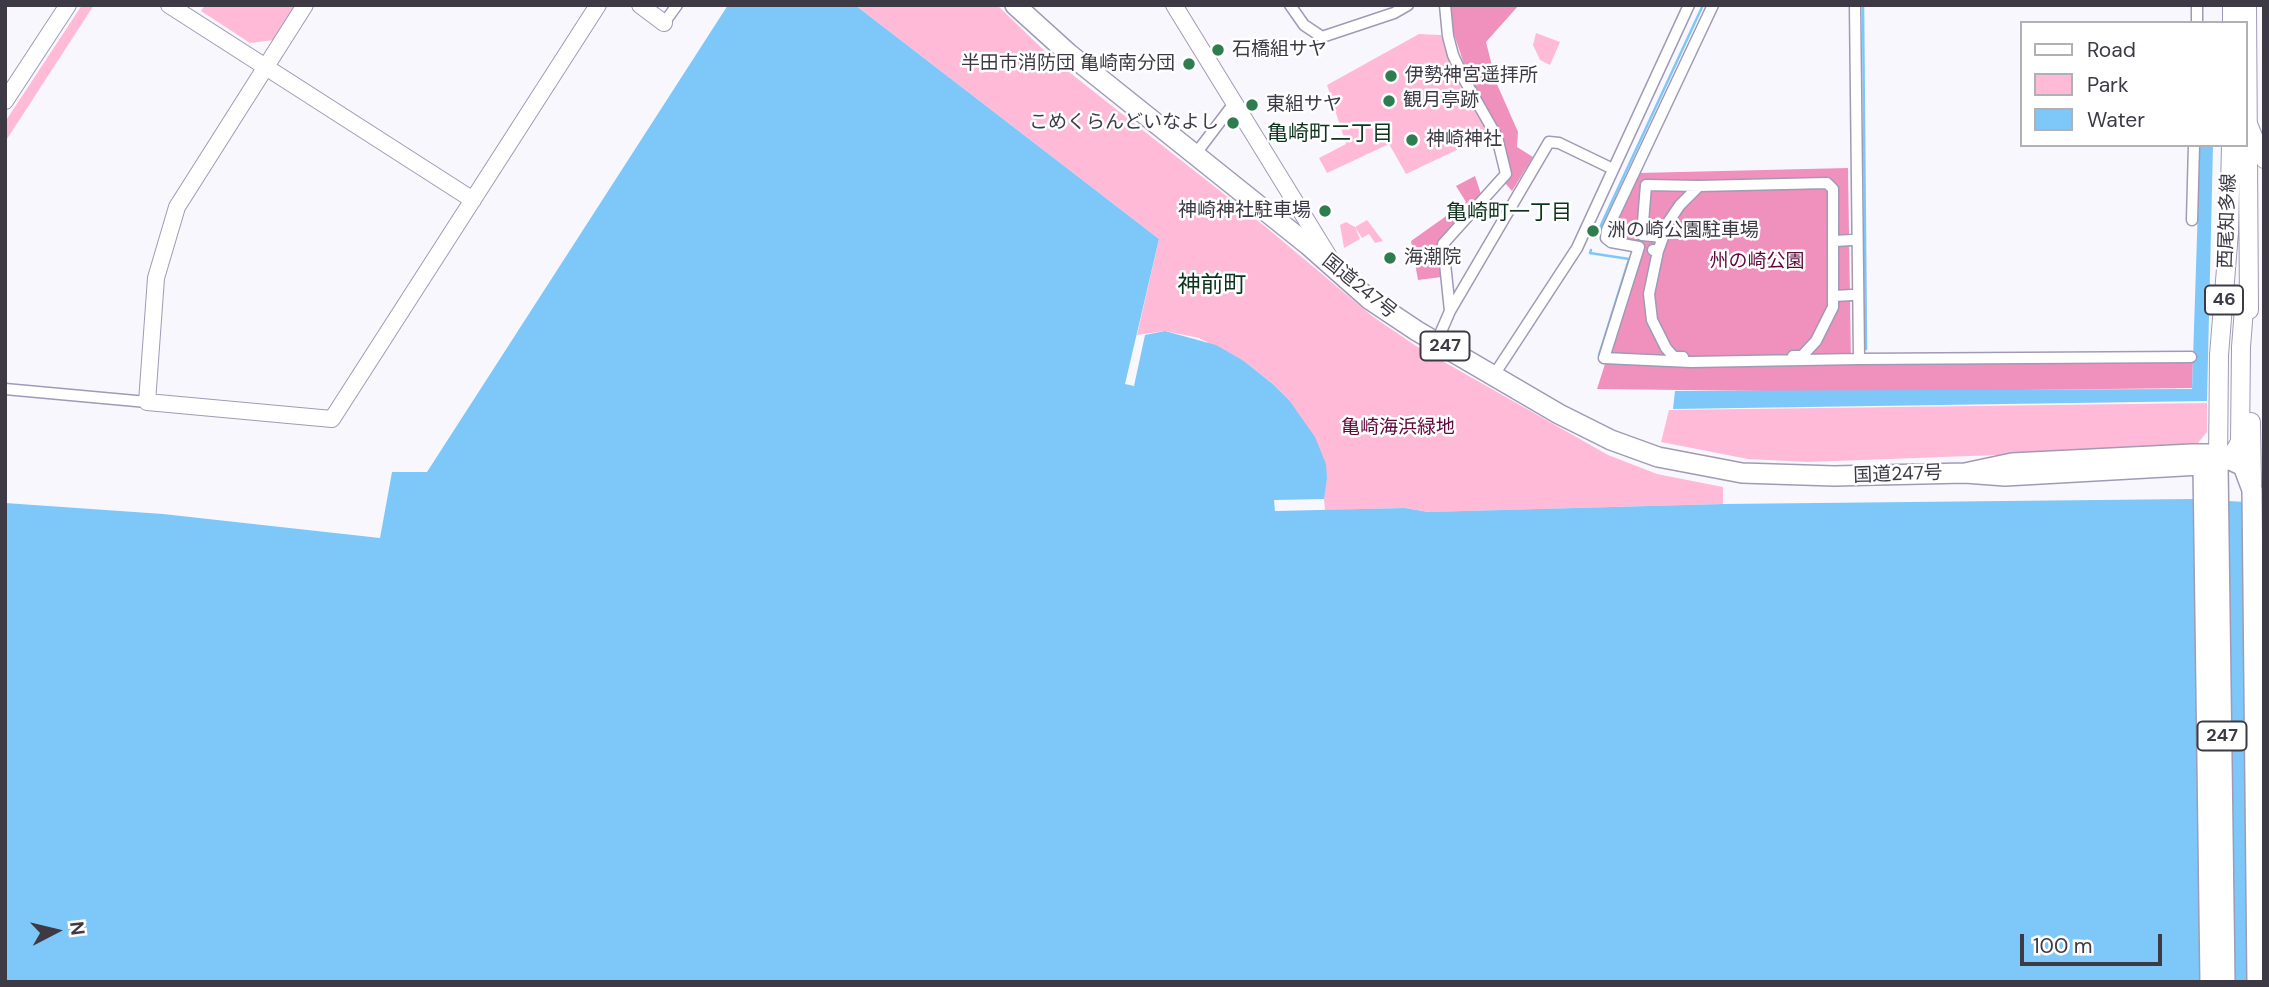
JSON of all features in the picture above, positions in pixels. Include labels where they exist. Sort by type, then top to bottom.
[{"type":"highway","name":"国道247号","points":[[1015,5],[1068,53],[1369,299],[1494,375],[1611,440],[1688,464],[1768,475],[1965,473],[2005,476],[2218,460]]},
{"type":"highway","points":[[2211,493],[2218,460],[2243,466],[2257,482]]},
{"type":"highway","name":"247","points":[[2257,482],[2257,982]]},
{"type":"highway","name":"247","points":[[2210,982],[2211,493]]},
{"type":"highway","name":"247","points":[[2211,493],[2225,982]]},
{"type":"main road","name":"西尾知多線","points":[[2248,121],[2256,239],[2249,300],[2257,482]]},
{"type":"main road","name":"西尾知多線","points":[[2218,460],[2219,355],[2229,232],[2231,147]]},
{"type":"main road","name":"46","points":[[2218,460],[2240,442],[2241,347],[2244,309],[2249,300]]},
{"type":"street","points":[[5,101],[68,5]]},
{"type":"street","points":[[169,5],[473,200]]},
{"type":"street","points":[[147,402],[156,278],[169,229],[190,184],[305,5]]},
{"type":"street","points":[[5,388],[332,419],[598,5]]},
{"type":"street","points":[[640,5],[664,23],[677,5]]},
{"type":"street","points":[[1174,5],[1338,271]]},
{"type":"street","points":[[1290,5],[1304,25],[1322,37],[1394,13],[1408,5]]},
{"type":"street","points":[[1446,5],[1448,36],[1453,55],[1497,137],[1506,174],[1443,244],[1450,311]]},
{"type":"street","points":[[1494,375],[1577,248],[1689,5]]},
{"type":"street","points":[[1713,5],[1646,140],[1606,234],[1611,242],[1639,247],[1604,358],[1691,362],[2191,357]]},
{"type":"street","points":[[1855,5],[1858,359]]},
{"type":"street","points":[[1194,156],[1235,102]]},
{"type":"street","points":[[2248,121],[2264,160]]},
{"type":"street","points":[[1630,133],[1646,140]]},
{"type":"street","points":[[1437,341],[1450,311],[1549,142],[1559,143],[1613,169]]},
{"type":"street","points":[[2192,220],[2194,147]]},
{"type":"street","points":[[1662,237],[1642,235],[1646,185],[1827,183],[1833,189],[1834,296],[1824,331],[1802,356],[1674,357],[1660,339],[1652,320],[1649,294],[1655,250],[1680,205],[1699,186]]},
{"type":"street","points":[[1834,241],[1852,240]]},
{"type":"street","points":[[1834,296],[1852,295]]},
{"type":"green space","points":[[82,5],[94,5],[5,142],[5,122]]},
{"type":"green space","points":[[205,5],[296,5],[274,40],[250,43],[201,11]]},
{"type":"green space","name":"亀崎海浜緑地","points":[[855,5],[997,5],[1055,61],[1267,228],[1372,316],[1416,346],[1608,455],[1657,474],[1723,487],[1723,504],[1429,512],[1405,508],[1325,510],[1324,499],[1289,400],[1274,385],[1244,361],[1199,338],[1165,331],[1137,335],[1159,239]]},
{"type":"green space","points":[[1448,5],[1519,5],[1486,42],[1496,82],[1518,132],[1517,147],[1533,157],[1512,191],[1505,183],[1508,162],[1468,76],[1450,22]]},
{"type":"green space","points":[[1536,33],[1560,42],[1550,65],[1540,60],[1533,45]]},
{"type":"green space","name":"神崎神社","points":[[1419,34],[1441,35],[1461,88],[1490,134],[1406,174],[1389,144],[1327,173],[1319,158],[1346,144],[1327,85]]},
{"type":"green space","name":"州の崎公園","points":[[1848,168],[1851,363],[2193,360],[2192,388],[1851,392],[1597,389],[1641,251],[1614,237],[1611,230],[1638,173]]},
{"type":"green space","points":[[1475,176],[1482,197],[1439,245],[1442,277],[1418,280],[1411,241],[1466,202],[1456,186]]},
{"type":"green space","points":[[1367,220],[1383,241],[1375,243],[1369,234],[1362,238],[1355,227]]},
{"type":"green space","points":[[1346,222],[1355,227],[1360,239],[1344,248],[1340,225]]},
{"type":"green space","points":[[2207,403],[2207,432],[2198,443],[2185,448],[1808,462],[1748,459],[1661,442],[1669,410]]},
{"type":"water","points":[[728,5],[855,5],[1159,239],[1125,384],[1134,386],[1145,335],[1165,331],[1216,345],[1244,361],[1274,385],[1289,400],[1315,437],[1326,464],[1327,478],[1324,499],[1274,500],[1275,511],[1405,508],[1428,512],[1723,504],[2192,499],[2264,503],[2264,982],[5,982],[5,503],[163,514],[380,538],[392,472],[427,472]]},
{"type":"water","points":[[2200,147],[2213,147],[2207,401],[1673,409],[1675,391],[2192,389]]},
{"type":"waterway","points":[[1595,238],[1703,5]]},
{"type":"waterway","points":[[1863,5],[1866,349]]},
{"type":"waterway","points":[[1591,250],[1590,253],[1629,259],[1599,355]]},
{"type":"place","name":"石橋組サヤ","points":[[1218,50]]},
{"type":"place","name":"半田市消防団 亀崎南分団","points":[[1189,64]]},
{"type":"place","name":"伊勢神宮遥拝所","points":[[1391,76]]},
{"type":"place","name":"観月亭跡","points":[[1389,101]]},
{"type":"place","name":"東組サヤ","points":[[1252,105]]},
{"type":"place","name":"こめくらんどいなよし","points":[[1233,123]]},
{"type":"place","name":"神崎神社","points":[[1412,140]]},
{"type":"place","name":"神崎神社駐車場","points":[[1325,211]]},
{"type":"place","name":"洲の崎公園駐車場","points":[[1593,231]]},
{"type":"place","name":"海潮院","points":[[1390,258]]},
{"type":"district","name":"亀崎町二丁目","points":[[1330,134]]},
{"type":"district","name":"亀崎町一丁目","points":[[1509,213]]},
{"type":"district","name":"神前町","points":[[1212,286]]}]
